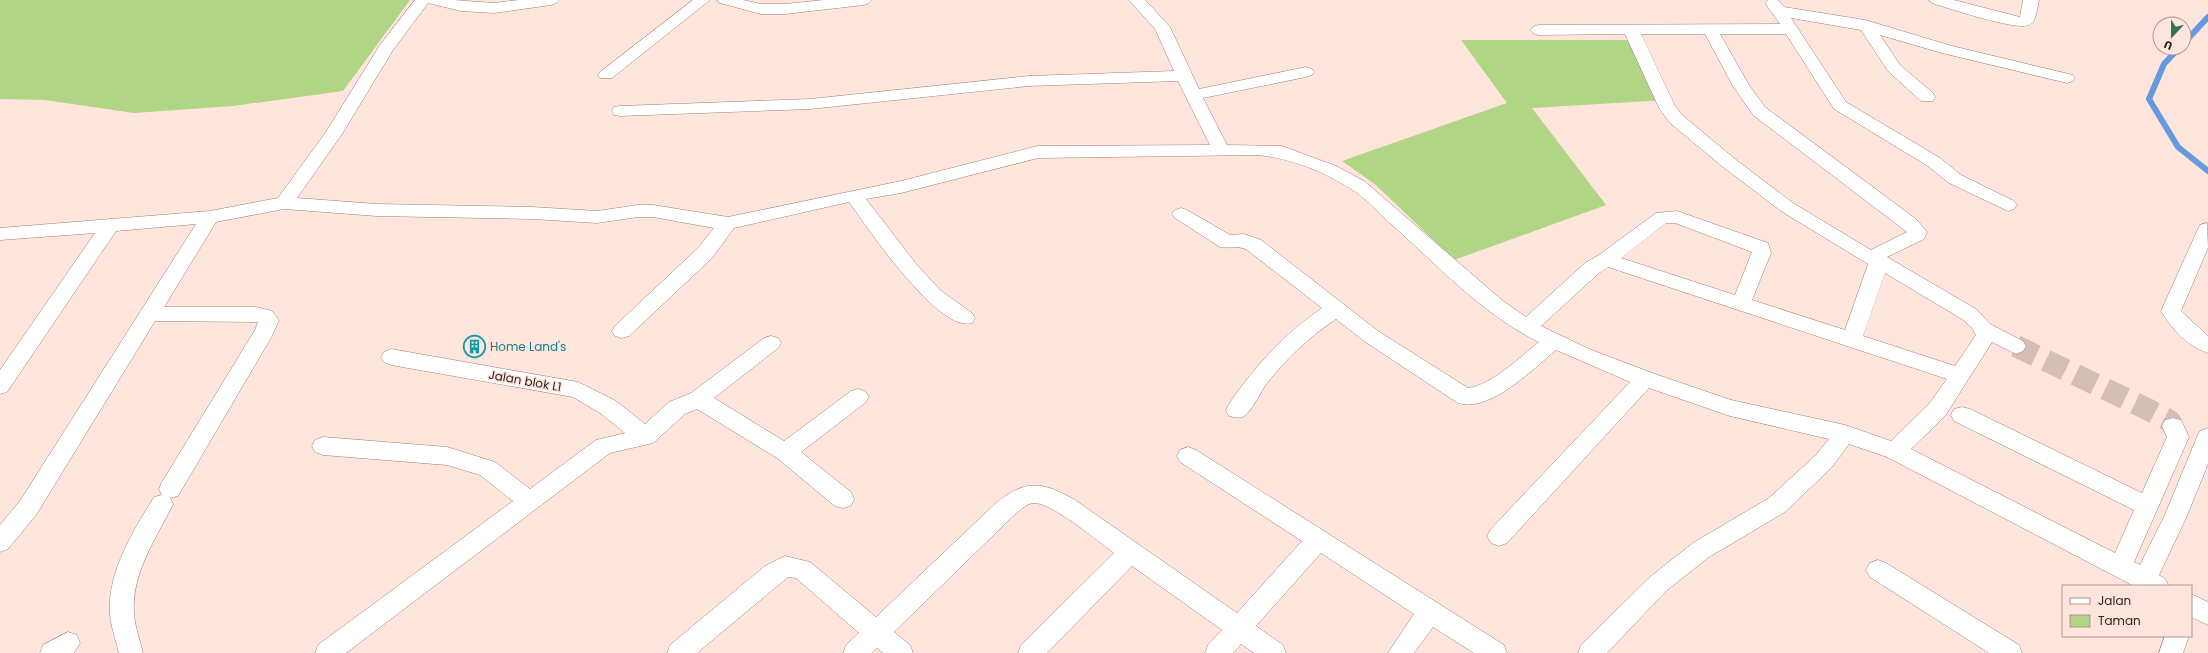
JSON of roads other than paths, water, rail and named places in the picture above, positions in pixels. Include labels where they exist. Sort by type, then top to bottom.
[{"type":"street","points":[[284,203],[333,134],[386,48],[423,0]]},
{"type":"street","points":[[433,0],[461,6],[494,8],[551,0]]},
{"type":"street","points":[[606,75],[702,0]]},
{"type":"street","points":[[725,0],[761,9],[785,9],[864,0]]},
{"type":"street","points":[[1137,0],[1162,27],[1175,52],[1184,76],[1221,150]]},
{"type":"street","points":[[1936,0],[2008,20],[2024,22],[2027,19],[2031,0]]},
{"type":"street","points":[[1775,6],[1865,25],[1948,50],[2067,78]]},
{"type":"street","points":[[1775,6],[1840,105],[1934,162],[1955,179],[2008,205]]},
{"type":"street","points":[[1865,25],[1894,68],[1927,97]]},
{"type":"street","points":[[1631,30],[1670,113],[1729,163],[1788,207],[1870,258],[1918,235],[1918,232],[1909,223],[1759,111],[1741,86],[1710,29]]},
{"type":"street","points":[[1538,30],[1791,29]]},
{"type":"street","points":[[1194,96],[1306,72]]},
{"type":"street","points":[[620,111],[810,104],[1029,81],[1184,76]]},
{"type":"street","points":[[2,236],[111,224],[210,217],[284,203],[377,210],[532,213],[596,217],[638,211],[653,211],[728,223],[901,187],[1045,152],[1221,150],[1282,152],[1344,176],[1358,185],[1496,306],[1527,328],[1554,341],[1645,379],[1730,408],[1845,434],[1895,451],[2151,582],[2208,437]]},
{"type":"street","points":[[854,196],[915,275],[933,295],[965,318]]},
{"type":"street","points":[[1181,214],[1227,242],[1241,239],[1254,245],[1371,336],[1465,397],[1475,397],[1500,382],[1554,341]]},
{"type":"street","points":[[0,542],[28,508],[151,314],[210,217]]},
{"type":"street","points":[[1527,328],[1592,268],[1606,260],[1662,217],[1677,217],[1761,248],[1762,253],[1740,304]]},
{"type":"street","points":[[622,331],[705,253],[728,223]]},
{"type":"street","points":[[0,386],[111,224]]},
{"type":"street","points":[[2207,229],[2171,311],[2174,317],[2201,343],[2208,345]]},
{"type":"street","points":[[1606,260],[1959,375]]},
{"type":"street","points":[[1852,340],[1879,261],[1969,314],[1984,328],[2016,346]]},
{"type":"street","points":[[1237,410],[1260,375],[1292,340],[1306,328],[1336,309]]},
{"type":"street","points":[[131,653],[122,610],[126,582],[146,531],[265,330],[269,320],[265,316],[256,314],[151,314]]},
{"type":"street","points":[[1895,451],[1937,410],[1986,336],[1984,328]]},
{"type":"street","points":[[327,653],[604,446],[645,436],[678,408],[698,399],[771,343]]},
{"type":"street","name":"Jalan blok L1","points":[[391,357],[578,390],[608,407],[645,436]]},
{"type":"street","points":[[1499,536],[1645,379]]},
{"type":"street","points":[[785,452],[858,397]]},
{"type":"street","points":[[698,399],[785,452],[843,499]]},
{"type":"street","points":[[1962,415],[2148,506]]},
{"type":"street","points":[[2120,567],[2178,437],[2172,426]]},
{"type":"street","points":[[1590,653],[1658,584],[1701,550],[1777,505],[1824,461],[1845,434]]},
{"type":"street","points":[[323,446],[447,456],[487,468],[531,502]]},
{"type":"street","points":[[1188,456],[1496,653]]},
{"type":"street","points":[[855,653],[969,543],[1023,495],[1038,494],[1056,500],[1274,653]]},
{"type":"street","points":[[1217,653],[1319,539]]},
{"type":"street","points":[[1030,653],[1131,552]]},
{"type":"street","points":[[679,653],[773,573],[785,566],[802,569],[901,653]]},
{"type":"street","points":[[1878,570],[2010,653]]},
{"type":"street","points":[[2192,606],[2208,614]]},
{"type":"street","points":[[1400,653],[1430,611]]},
{"type":"street","points":[[2171,653],[2177,637]]},
{"type":"waterway","points":[[2192,34],[2208,17]]},
{"type":"waterway","points":[[2172,56],[2164,64],[2149,99],[2178,147],[2208,171]]},
{"type":"tunnel","points":[[2016,346],[2151,411],[2170,421],[2173,426]]},
{"type":"place","name":"Home Land's","points":[[474,347]]}]
